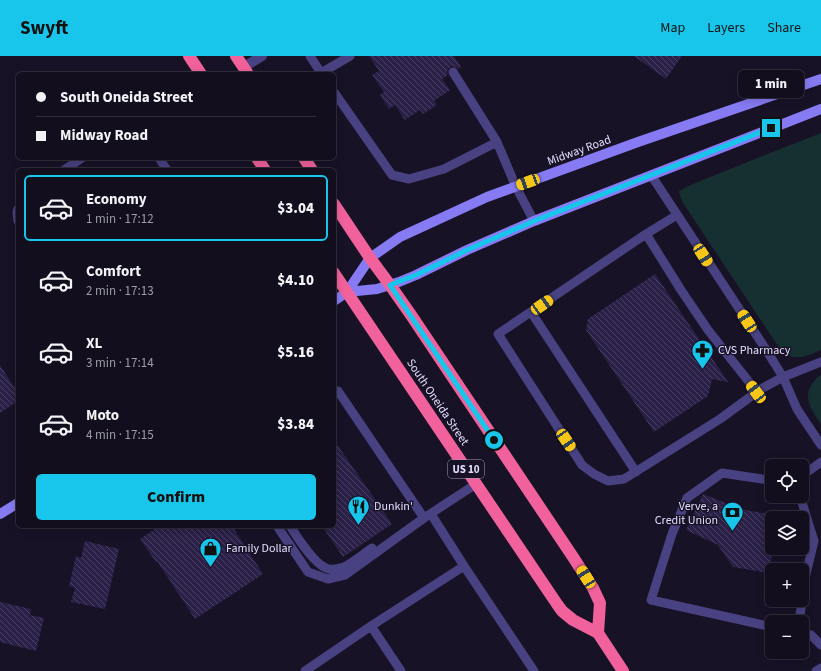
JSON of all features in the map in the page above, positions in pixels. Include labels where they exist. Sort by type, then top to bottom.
[{"type":"highway","points":[[189,56],[200,72]]},
{"type":"highway","points":[[236,56],[246,71]]},
{"type":"highway","points":[[336,207],[593,588],[600,603],[598,633],[623,671]]},
{"type":"highway","name":"South Oneida Street","points":[[336,276],[562,611],[578,623],[598,633]]},
{"type":"main road","name":"Midway Road","points":[[336,299],[347,292],[370,258],[400,236],[487,197],[638,142],[821,79]]},
{"type":"main road","name":"Midway Road","points":[[347,292],[377,289],[416,275],[467,250],[534,221],[821,109]]},
{"type":"main road","points":[[0,514],[16,504]]},
{"type":"street","points":[[246,71],[262,56]]},
{"type":"lane","points":[[310,56],[320,72]]},
{"type":"lane","points":[[324,72],[350,56]]},
{"type":"lane","points":[[453,72],[497,142],[516,187],[534,221]]},
{"type":"lane","points":[[336,95],[392,174],[409,179],[444,169],[497,142]]},
{"type":"lane","points":[[67,168],[79,160]]},
{"type":"lane","points":[[651,175],[783,377],[797,409],[821,445]]},
{"type":"lane","points":[[677,215],[646,234],[498,334],[582,465],[594,474],[608,481],[624,479],[720,419],[756,392],[783,377],[821,362]]},
{"type":"lane","points":[[646,234],[708,330],[756,392]]},
{"type":"lane","points":[[532,312],[636,472]]},
{"type":"lane","points":[[336,392],[338,391],[464,566],[534,671]]},
{"type":"lane","points":[[809,471],[821,462]]},
{"type":"lane","points":[[765,479],[722,473],[687,498],[672,534],[651,600],[765,625]]},
{"type":"lane","points":[[278,528],[308,572],[328,579],[345,575],[427,516],[476,484]]},
{"type":"lane","points":[[800,615],[806,574],[814,541],[802,503]]},
{"type":"lane","points":[[291,528],[312,557],[320,565],[326,569],[334,570],[343,567],[399,531],[405,532]]},
{"type":"lane","points":[[305,671],[464,566]]},
{"type":"lane","points":[[371,626],[401,671]]},
{"type":"lane","points":[[809,635],[821,645]]},
{"type":"lane","points":[[816,671],[821,668]]},
{"type":"green space","points":[[821,133],[821,350],[802,357],[792,357],[782,352],[683,203],[679,191],[688,186]]},
{"type":"green space","points":[[821,375],[821,424],[810,405],[808,394],[812,384]]},
{"type":"building","points":[[369,56],[454,56],[461,67],[458,69],[452,66],[448,69],[448,75],[442,79],[450,90],[434,101],[437,105],[423,114],[420,110],[405,120],[395,105],[389,109],[380,95],[384,92],[372,75],[379,71]]},
{"type":"building","points":[[634,56],[682,56],[666,79]]},
{"type":"building","name":"CVS Pharmacy","points":[[655,274],[728,382],[712,379],[708,396],[654,432],[586,330],[588,319]]},
{"type":"building","points":[[0,365],[16,390],[16,402],[0,413]]},
{"type":"building","points":[[336,443],[392,524],[343,557],[323,528],[336,528]]},
{"type":"building","name":"Verve, a Credit Union","points":[[703,494],[740,509],[765,513],[765,555],[772,555],[771,563],[765,563],[765,572],[733,567],[718,545],[686,530]]},
{"type":"building","name":"Family Dollar","points":[[156,528],[233,528],[263,574],[195,619],[157,561],[156,562],[140,539]]},
{"type":"building","points":[[85,541],[119,549],[105,609],[71,602],[75,588],[69,586],[76,556],[81,558]]},
{"type":"building","points":[[0,602],[31,609],[30,615],[44,618],[36,651],[0,642]]},
{"type":"place","name":"CVS Pharmacy","points":[[702,370]]},
{"type":"place","name":"Dunkin'","points":[[358,526]]},
{"type":"place","name":"Verve, a Credit Union","points":[[733,532]]},
{"type":"place","name":"Family Dollar","points":[[210,568]]},
{"type":"route","points":[[494,440],[390,285],[416,275],[512,230],[771,128]]}]
